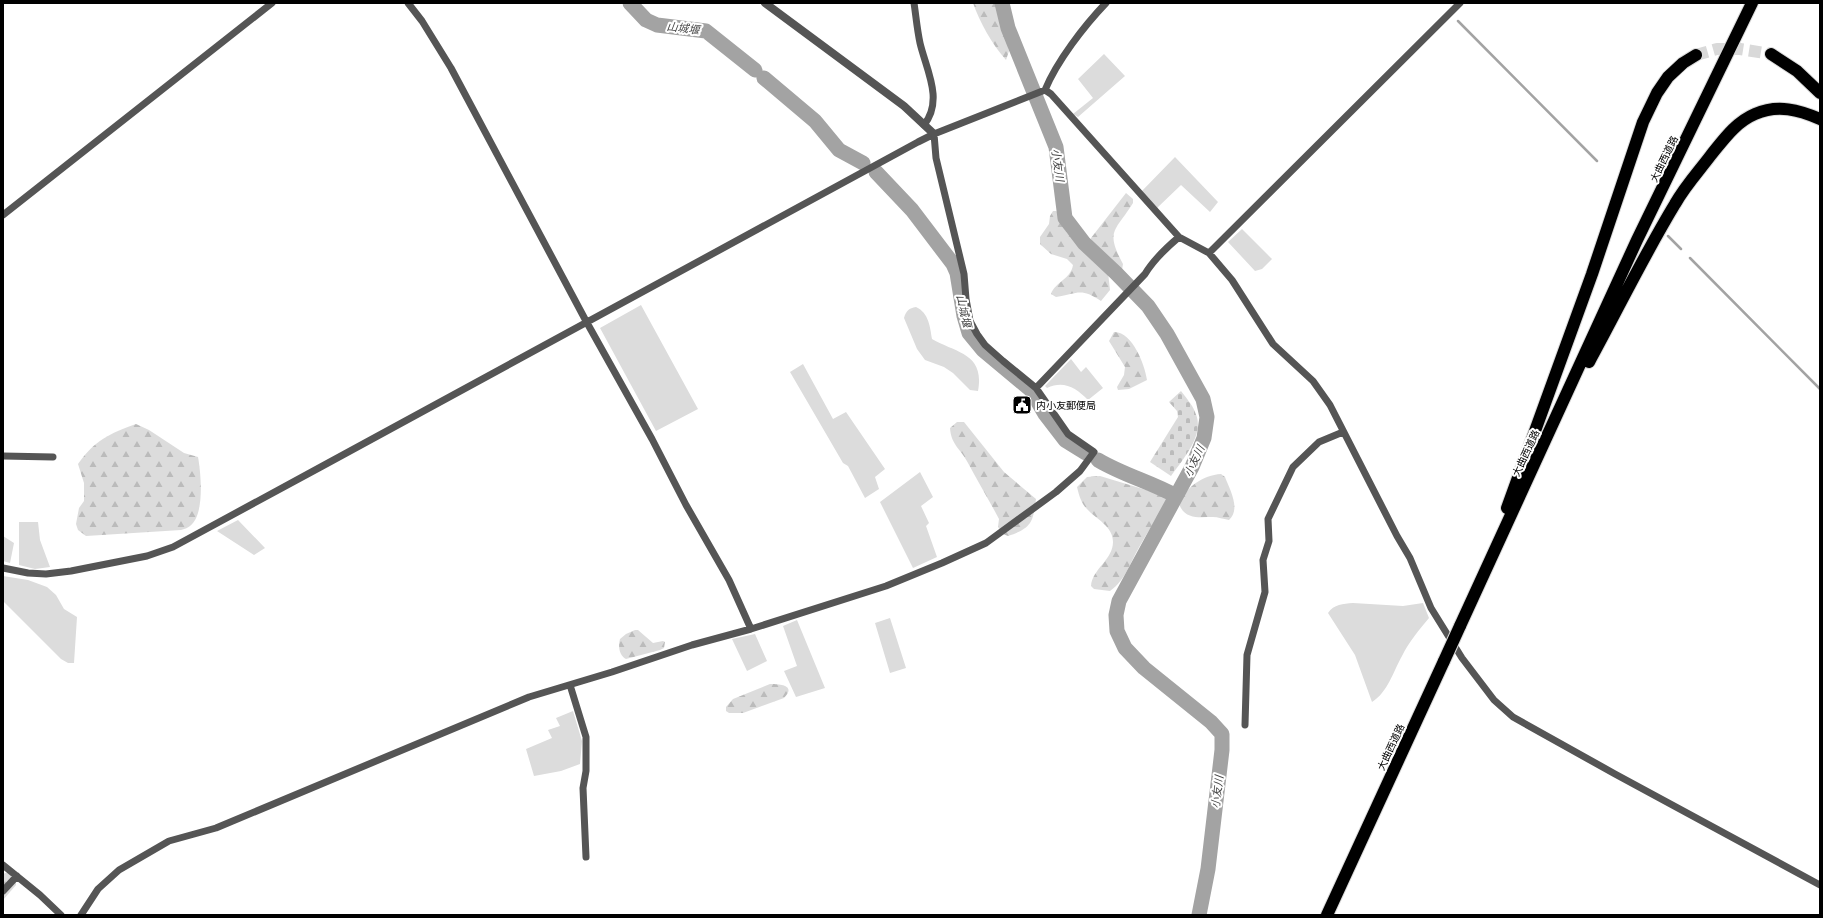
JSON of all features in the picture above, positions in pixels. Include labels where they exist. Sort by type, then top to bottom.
[{"type":"highway","name":"大曲西道路","points":[[1327,915],[1637,240],[1752,3]]},
{"type":"highway","points":[[1770,54],[1792,68],[1820,93]]},
{"type":"highway","points":[[1476,591],[1592,274],[1643,122],[1657,94],[1668,77],[1683,63],[1696,55]]},
{"type":"highway","points":[[1534,465],[1675,203],[1726,137],[1738,124],[1755,114],[1772,109],[1800,111],[1820,119]]},
{"type":"street","points":[[3,215],[272,3]]},
{"type":"street","points":[[408,3],[422,21],[451,68],[586,321],[652,439],[686,505],[729,580],[751,629]]},
{"type":"street","points":[[80,915],[98,889],[113,875],[169,841],[216,828],[529,697],[570,685],[692,644],[751,629],[886,586],[986,543],[1056,492],[1080,471],[1094,452],[1068,434],[1036,388],[985,345],[970,321],[964,274],[936,158],[934,134],[904,106],[765,3]]},
{"type":"street","points":[[914,3],[920,44],[932,84],[932,106],[930,117],[924,125]]},
{"type":"street","points":[[1045,90],[1051,74],[1094,16],[1106,3]]},
{"type":"street","points":[[1209,253],[1460,3]]},
{"type":"street","points":[[3,568],[28,573],[46,574],[71,571],[147,556],[172,547],[338,458],[586,321],[934,134],[1045,90]]},
{"type":"street","points":[[1045,90],[1051,94],[1180,237],[1209,253],[1232,280],[1273,344],[1313,381],[1330,405],[1410,558],[1431,608],[1462,658],[1503,710],[1615,774],[1820,885]]},
{"type":"street","points":[[1036,388],[1122,299],[1145,274],[1151,264],[1180,237]]},
{"type":"street","points":[[1245,725],[1247,655],[1265,592],[1263,560],[1269,541],[1268,519],[1293,468],[1319,442],[1343,432]]},
{"type":"street","points":[[3,456],[53,457]]},
{"type":"street","points":[[570,685],[586,737],[586,771],[583,788],[586,857]]},
{"type":"street","points":[[3,865],[61,915]]},
{"type":"street","points":[[3,891],[17,876]]},
{"type":"green space","points":[[973,3],[998,3],[1009,51],[1006,60],[987,33]]},
{"type":"green space","points":[[1104,54],[1125,76],[1078,117],[1073,114],[1093,98],[1078,79]]},
{"type":"green space","points":[[1175,157],[1218,202],[1210,212],[1181,185],[1157,208],[1140,193]]},
{"type":"green space","points":[[1126,193],[1133,199],[1133,203],[1114,232],[1114,244],[1123,264],[1122,270],[1107,261],[1098,253],[1094,248],[1091,238]]},
{"type":"green space","points":[[1053,211],[1060,213],[1060,221],[1067,233],[1108,272],[1110,290],[1101,301],[1083,293],[1074,293],[1056,297],[1051,294],[1056,286],[1069,274],[1073,265],[1067,259],[1051,254],[1040,244],[1040,237],[1049,224],[1050,216]]},
{"type":"green space","points":[[1242,229],[1272,259],[1262,269],[1255,271],[1228,242]]},
{"type":"green space","points":[[641,305],[698,409],[656,431],[600,328]]},
{"type":"green space","points":[[916,307],[924,313],[926,317],[932,339],[967,356],[973,362],[977,369],[979,378],[978,391],[970,390],[953,373],[944,367],[925,360],[917,349],[904,318],[908,310]]},
{"type":"green space","points":[[1114,332],[1121,333],[1132,343],[1144,366],[1147,380],[1129,389],[1118,390],[1117,387],[1124,375],[1125,367],[1109,341]]},
{"type":"green space","points":[[1071,359],[1081,372],[1086,367],[1103,388],[1088,400],[1069,386],[1059,385],[1047,388],[1045,386]]},
{"type":"green space","points":[[803,364],[833,419],[846,412],[885,469],[875,477],[879,489],[865,498],[848,466],[843,463],[790,372]]},
{"type":"green space","points":[[1181,391],[1194,409],[1198,420],[1198,429],[1192,446],[1171,476],[1150,462],[1178,417],[1177,411],[1169,402]]},
{"type":"green space","points":[[957,422],[964,422],[1004,472],[1036,499],[1034,513],[1027,527],[1008,536],[1003,534],[998,527],[999,519],[965,458],[952,439],[950,428]]},
{"type":"green space","points":[[136,424],[149,430],[184,453],[198,457],[201,493],[200,504],[195,521],[189,527],[181,530],[86,536],[78,530],[76,524],[79,508],[84,501],[84,483],[78,464],[97,443],[118,431]]},
{"type":"green space","points":[[920,472],[933,497],[921,506],[929,523],[926,526],[937,557],[913,568],[880,502]]},
{"type":"green space","points":[[1221,474],[1225,477],[1232,493],[1234,510],[1229,520],[1215,517],[1198,517],[1185,513],[1179,504],[1186,492],[1202,479]]},
{"type":"green space","points":[[1100,476],[1166,496],[1168,501],[1144,538],[1124,576],[1110,591],[1094,589],[1091,586],[1095,574],[1110,554],[1113,542],[1112,536],[1107,527],[1085,507],[1080,499],[1077,487],[1087,477]]},
{"type":"green space","points":[[238,520],[265,548],[254,555],[217,531]]},
{"type":"green space","points":[[19,522],[38,522],[40,540],[50,567],[35,569],[19,565]]},
{"type":"green space","points":[[3,536],[14,543],[10,563],[3,561]]},
{"type":"green space","points":[[3,576],[28,580],[47,587],[56,595],[64,609],[77,617],[74,663],[68,663],[61,659],[3,601]]},
{"type":"green space","points":[[1353,603],[1403,606],[1423,603],[1429,618],[1408,646],[1382,693],[1372,702],[1355,655],[1328,613],[1336,606]]},
{"type":"green space","points":[[890,618],[906,668],[890,673],[875,623]]},
{"type":"green space","points":[[797,620],[825,688],[796,697],[784,671],[797,666],[783,626]]},
{"type":"green space","points":[[638,630],[653,643],[665,642],[664,648],[626,659],[620,650],[620,639],[626,634]]},
{"type":"green space","points":[[755,634],[767,661],[747,671],[732,639]]},
{"type":"green space","points":[[770,684],[785,686],[789,690],[788,694],[784,698],[743,713],[729,713],[726,711],[726,707],[733,699]]},
{"type":"green space","points":[[573,711],[582,741],[580,764],[561,771],[534,776],[526,749],[552,738],[548,730],[560,726],[556,718]]},
{"type":"green space","points":[[8,872],[16,882],[16,885],[3,900],[3,874]]},
{"type":"waterway","name":"山城堰","points":[[630,3],[646,20],[657,25],[706,31],[755,70]]},
{"type":"waterway","name":"小友川","points":[[1002,3],[1008,28],[1056,147],[1065,218],[1084,243],[1148,306],[1167,334],[1203,399],[1207,417],[1204,438],[1192,467],[1119,601],[1116,615],[1117,631],[1125,648],[1144,668],[1211,722],[1222,734],[1222,750],[1208,869],[1199,915]]},
{"type":"waterway","points":[[1458,21],[1597,161]]},
{"type":"waterway","name":"山城堰","points":[[764,78],[815,121],[839,150],[863,163]]},
{"type":"waterway","name":"山城堰","points":[[876,172],[912,210],[953,264],[957,273],[964,316],[969,333],[983,350],[1031,390],[1045,414],[1065,440],[1086,453]]},
{"type":"waterway","points":[[1668,236],[1681,249]]},
{"type":"waterway","points":[[1690,258],[1820,389]]},
{"type":"waterway","name":"山城堰","points":[[1098,460],[1176,496]]},
{"type":"tunnel","points":[[1696,55],[1717,49],[1740,49],[1771,54]]},
{"type":"place","name":"内小友郵便局","points":[[1022,405]]}]
